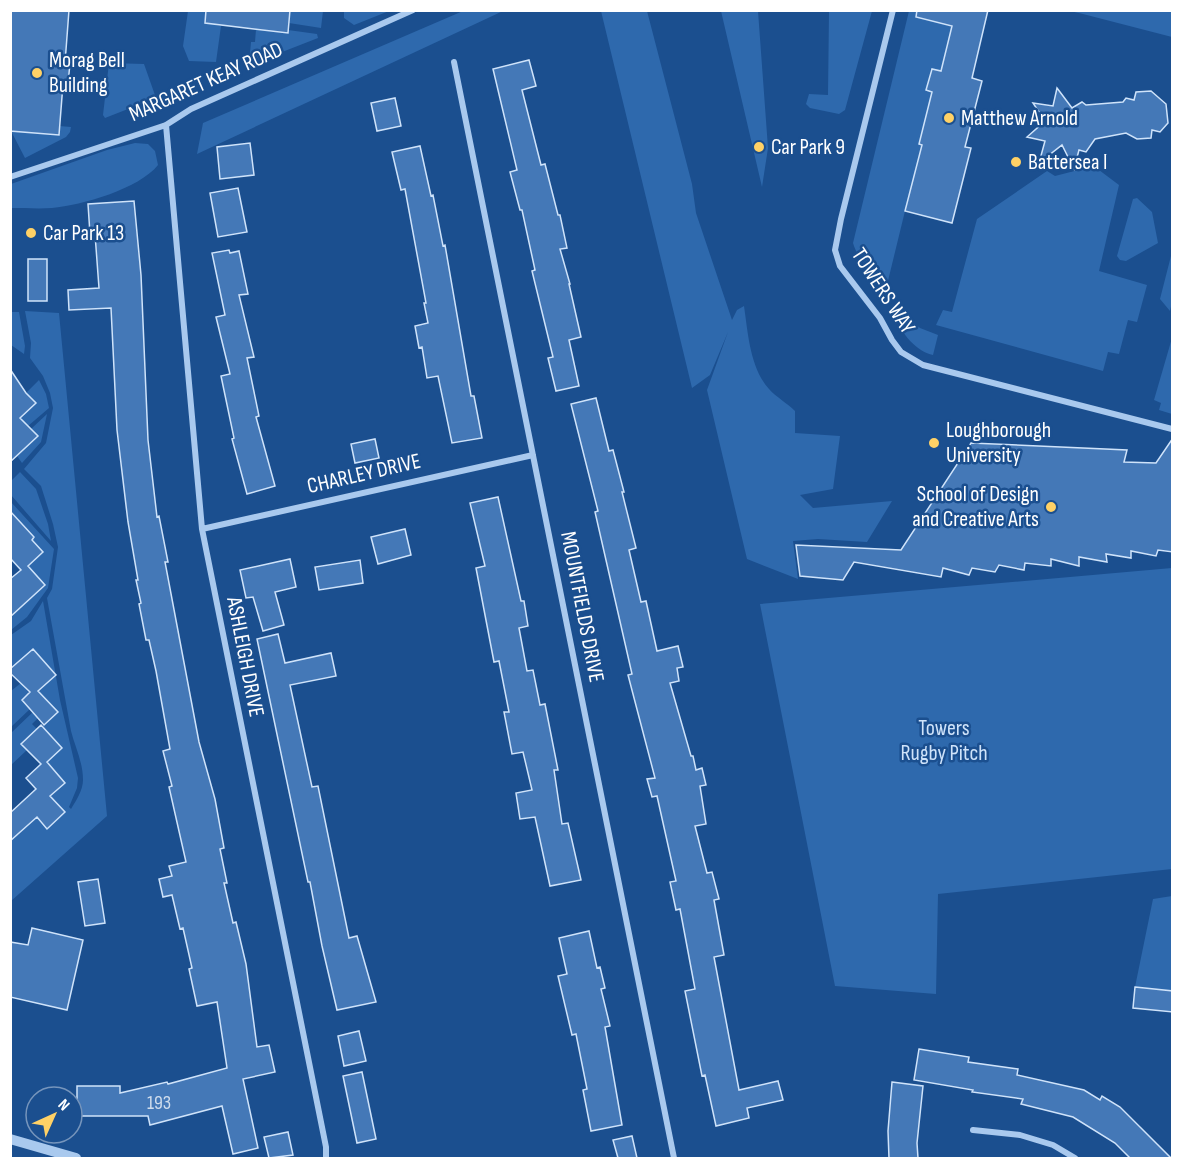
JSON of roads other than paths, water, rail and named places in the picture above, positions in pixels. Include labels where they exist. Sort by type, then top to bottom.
[{"type":"street","name":"MARGARET KEAY ROAD","points":[[10,177],[166,124],[191,109],[413,10]]},
{"type":"street","name":"TOWERS WAY","points":[[893,10],[841,219],[835,250],[840,266],[880,318],[901,352],[923,365],[1173,429]]},
{"type":"street","name":"MOUNTFIELDS DRIVE","points":[[454,62],[674,1158]]},
{"type":"street","name":"ASHLEIGH DRIVE","points":[[166,124],[202,529],[326,1147],[326,1158]]},
{"type":"street","name":"CHARLEY DRIVE","points":[[202,529],[533,455]]},
{"type":"street","points":[[973,1130],[1020,1135],[1053,1145],[1075,1158]]},
{"type":"street","points":[[10,1139],[76,1158]]},
{"type":"place","name":"Morag Bell Building","points":[[37,73]]},
{"type":"place","name":"Matthew Arnold","points":[[949,118]]},
{"type":"place","name":"Car Park 9","points":[[759,147]]},
{"type":"place","name":"Battersea I","points":[[1016,162]]},
{"type":"place","name":"Car Park 13","points":[[31,233]]},
{"type":"place","name":"Loughborough University","points":[[934,443]]},
{"type":"place","name":"School of Design and Creative Arts","points":[[1051,507]]},
{"type":"park label","name":"Towers Rugby Pitch","points":[[944,740]]}]
